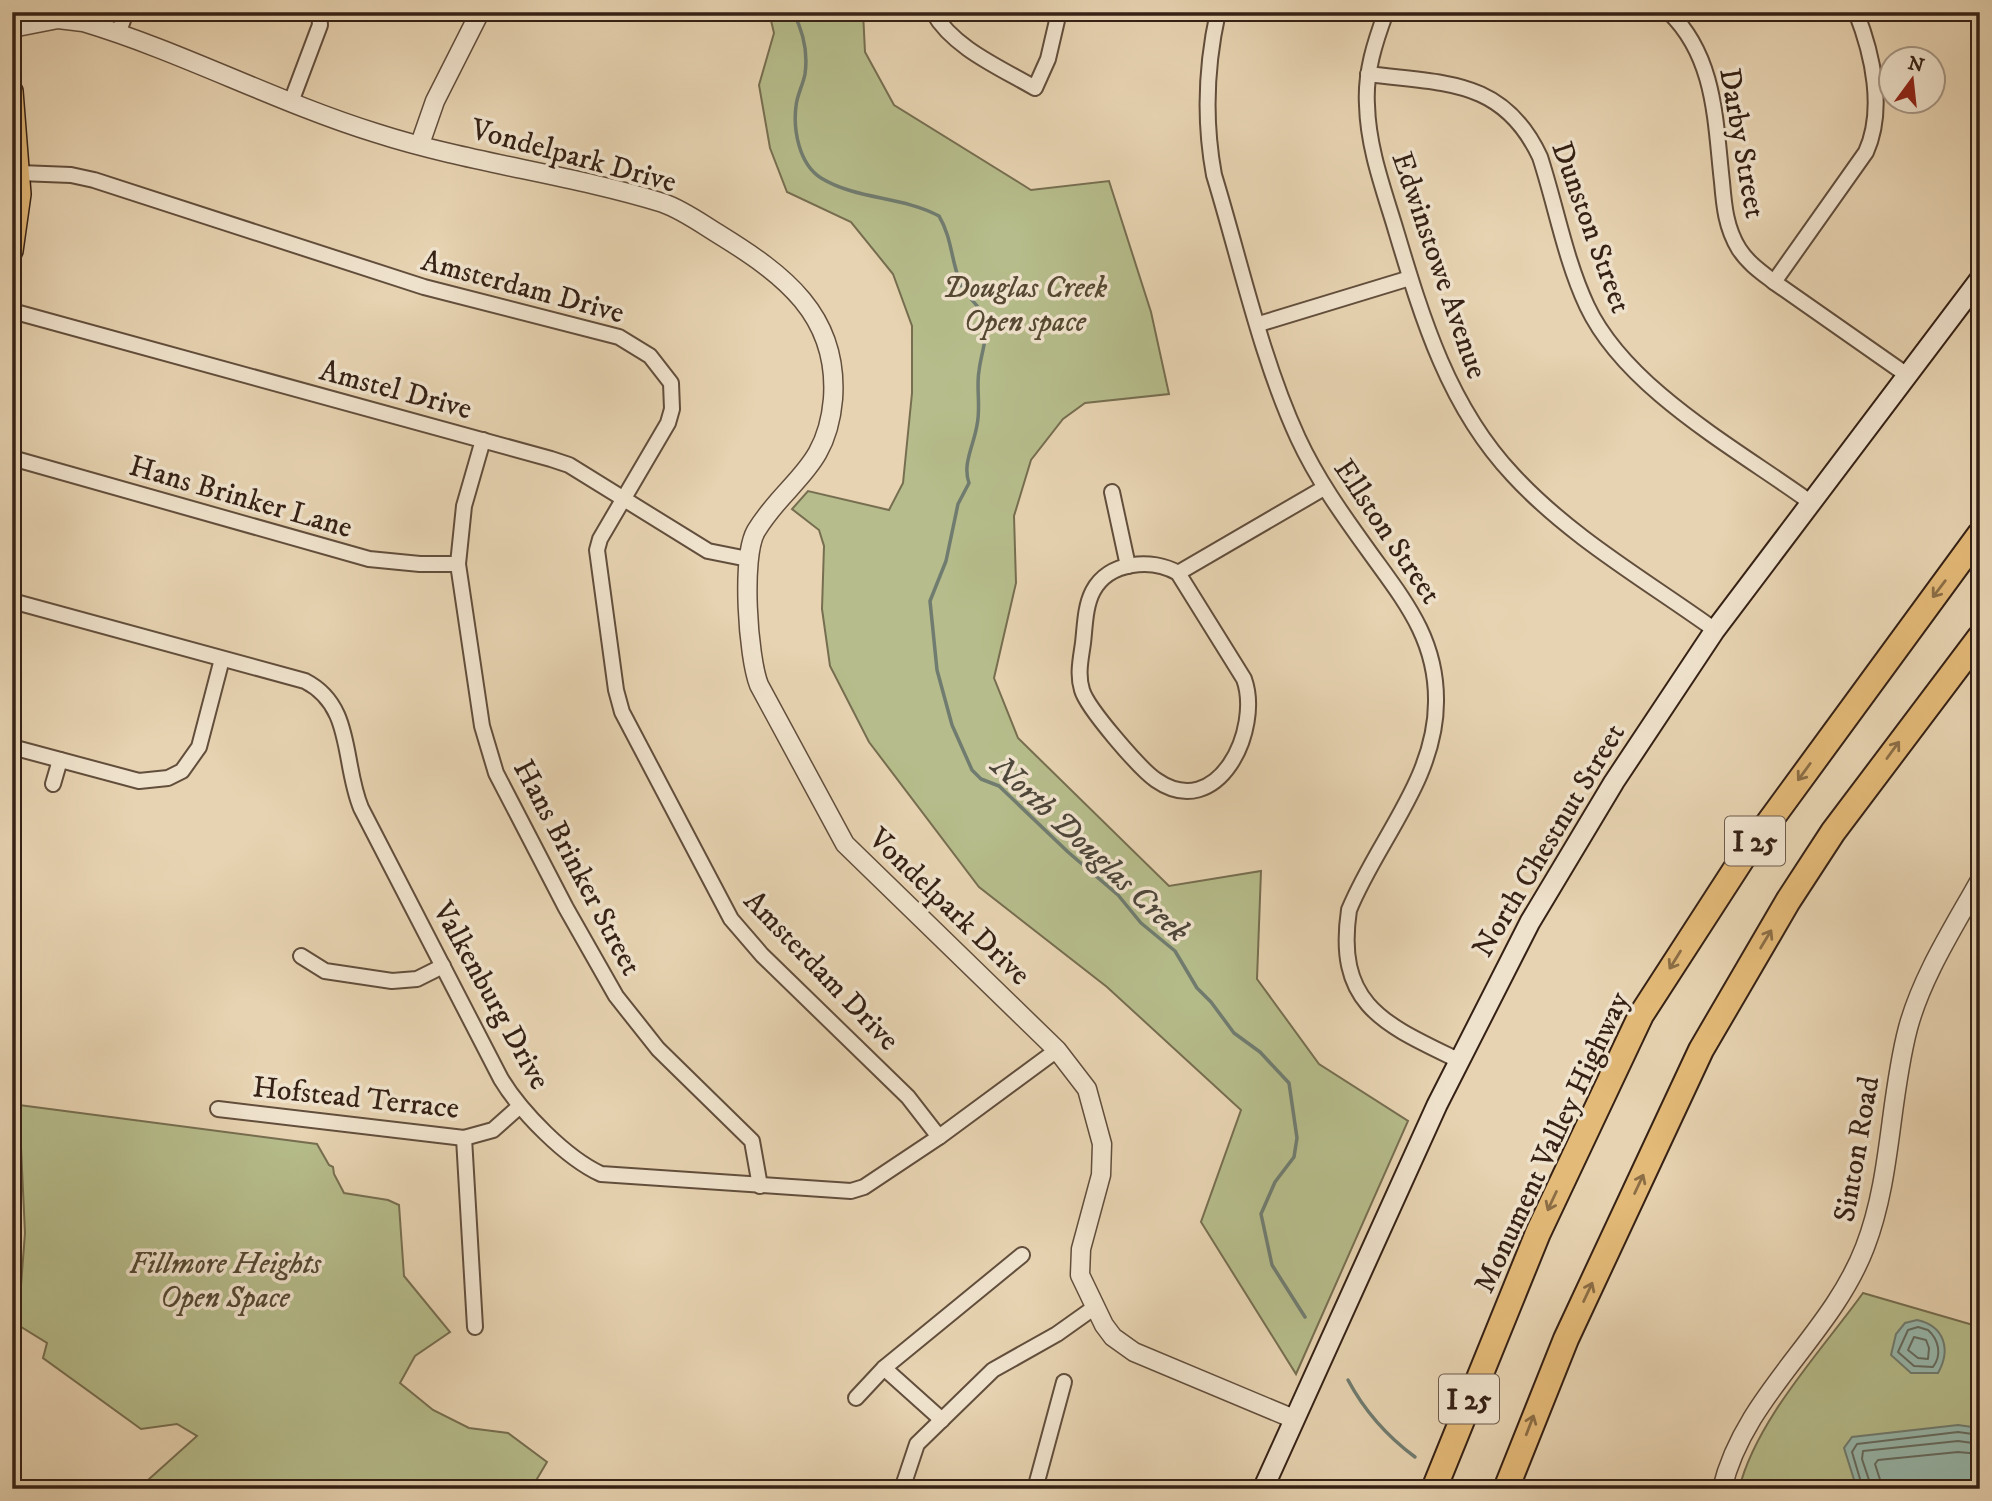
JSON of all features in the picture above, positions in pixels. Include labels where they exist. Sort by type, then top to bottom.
[{"type":"highway","name":"Monument Valley Highway","points":[[1434,1489],[1451,1439],[1538,1233],[1635,1027],[1693,931],[1820,750],[1980,534]]},
{"type":"highway","name":"I 25","points":[[1506,1489],[1566,1339],[1700,1050],[1788,901],[1904,734],[1980,637]]},
{"type":"main road","points":[[12,91],[20,173],[12,251]]},
{"type":"main road","name":"North Chestnut Street","points":[[1263,1489],[1377,1231],[1458,1060],[1530,922],[1614,782],[1715,630],[1980,279]]},
{"type":"street","points":[[118,34],[126,12]]},
{"type":"street","points":[[291,102],[320,25],[319,12]]},
{"type":"street","points":[[420,144],[435,100],[480,12]]},
{"type":"street","points":[[933,12],[945,29],[972,50],[1035,88],[1048,59],[1059,12]]},
{"type":"street","name":"Ellston Street","points":[[1218,12],[1208,82],[1209,149],[1214,175],[1275,380],[1298,437],[1324,488],[1409,605],[1429,652],[1436,702],[1430,749],[1422,771],[1349,910],[1346,932],[1349,962],[1360,994],[1376,1015],[1399,1031],[1458,1060]]},
{"type":"street","name":"Edwinstowe Avenue","points":[[1386,12],[1373,46],[1368,74],[1366,103],[1374,160],[1440,365],[1459,401],[1481,436],[1513,475],[1570,526],[1715,630]]},
{"type":"street","name":"Darby Street","points":[[1669,12],[1694,42],[1711,88],[1726,216],[1731,233],[1753,266],[1907,375]]},
{"type":"street","points":[[1774,282],[1866,152],[1873,136],[1877,119],[1874,83],[1856,12]]},
{"type":"street","name":"Vondelpark Drive","points":[[12,28],[71,19],[118,34],[377,134],[663,204],[763,261],[792,287],[806,305],[825,342],[833,379],[833,400],[820,449],[803,478],[756,532],[748,559],[755,674],[845,844],[1057,1050],[1087,1089],[1102,1144],[1101,1175],[1079,1263],[1080,1275],[1113,1337],[1134,1352],[1294,1419]]},
{"type":"street","name":"Dunston Street","points":[[1368,74],[1461,86],[1481,92],[1516,117],[1529,134],[1540,157],[1587,306],[1614,347],[1642,379],[1664,398],[1810,502]]},
{"type":"street","name":"Amsterdam Drive","points":[[20,173],[71,175],[94,180],[411,283],[620,337],[656,362],[671,383],[673,396],[668,423],[600,539],[597,563],[616,690],[630,733],[731,919],[762,955],[908,1097],[939,1137]]},
{"type":"street","points":[[1259,324],[1410,278]]},
{"type":"street","name":"Amstel Drive","points":[[12,311],[569,465],[708,551],[748,559]]},
{"type":"street","name":"Hans Brinker Street","points":[[484,440],[464,506],[458,564],[482,726],[503,789],[620,1003],[658,1049],[752,1141],[760,1186]]},
{"type":"street","name":"Hans Brinker Lane","points":[[12,458],[369,559],[458,564]]},
{"type":"street","points":[[1178,573],[1324,488]]},
{"type":"street","points":[[1112,492],[1128,566]]},
{"type":"street","points":[[1157,563],[1178,573],[1244,679],[1250,695],[1247,727],[1233,758],[1224,773],[1212,784],[1197,790],[1182,790],[1154,779],[1089,706],[1082,690],[1079,672],[1089,601],[1101,580],[1128,566],[1157,563]]},
{"type":"street","name":"Valkenburg Drive","points":[[12,601],[305,681],[328,696],[337,708],[358,800],[501,1079],[520,1106],[578,1160],[601,1174],[851,1191],[864,1187],[939,1137],[1057,1050]]},
{"type":"street","points":[[12,747],[139,781],[168,778],[182,771],[199,747],[222,659]]},
{"type":"street","points":[[53,784],[60,760]]},
{"type":"street","name":"Sinton Road","points":[[1722,1489],[1731,1457],[1747,1426],[1821,1324],[1848,1282],[1865,1247],[1883,1181],[1897,1078],[1908,1026],[1933,967],[1980,880]]},
{"type":"street","points":[[301,956],[325,971],[392,981],[417,979],[443,966]]},
{"type":"street","name":"Hofstead Terrace","points":[[218,1108],[464,1138],[493,1130],[520,1106]]},
{"type":"street","points":[[464,1138],[475,1327]]},
{"type":"street","points":[[856,1398],[884,1368],[1022,1255]]},
{"type":"street","points":[[902,1489],[917,1444],[993,1370],[1057,1334],[1095,1307]]},
{"type":"street","points":[[884,1368],[942,1420]]},
{"type":"street","points":[[1035,1489],[1064,1382]]},
{"type":"green space","name":"Douglas Creek Open space","points":[[769,12],[863,12],[865,52],[894,105],[1031,190],[1109,181],[1151,312],[1169,394],[1085,403],[1063,419],[1031,460],[1014,516],[1016,583],[994,678],[1018,738],[1169,886],[1261,871],[1257,979],[1319,1064],[1408,1121],[1296,1374],[1201,1222],[1241,1110],[1107,987],[979,887],[869,742],[830,666],[822,609],[824,546],[819,530],[792,509],[808,491],[889,510],[903,483],[912,393],[912,326],[893,274],[851,222],[787,192],[770,148],[759,85],[774,33]]},
{"type":"green space","name":"Fillmore Heights Open Space","points":[[19,1105],[317,1144],[329,1165],[333,1167],[344,1193],[388,1200],[399,1205],[404,1276],[450,1332],[415,1356],[400,1383],[433,1410],[469,1428],[508,1433],[547,1462],[531,1489],[138,1489],[197,1436],[177,1424],[141,1429],[43,1358],[47,1343],[18,1325],[25,1233]]},
{"type":"green space","points":[[1863,1293],[1980,1327],[1980,1489],[1739,1489],[1760,1437],[1775,1412]]},
{"type":"water","points":[[1917,1320],[1934,1328],[1943,1340],[1944,1356],[1938,1373],[1911,1373],[1891,1355],[1896,1334],[1905,1323]]},
{"type":"water","points":[[1958,1425],[1980,1428],[1980,1489],[1857,1489],[1844,1448],[1852,1437]]},
{"type":"waterway","name":"North Douglas Creek","points":[[793,12],[800,27],[805,50],[805,74],[795,115],[799,146],[807,164],[813,172],[835,185],[910,205],[939,216],[962,287],[984,318],[986,331],[978,377],[978,418],[967,469],[969,483],[958,504],[946,561],[930,601],[937,670],[952,725],[972,770],[981,779],[999,786],[1118,895],[1141,923],[1175,951],[1197,988],[1234,1033],[1260,1052],[1289,1083],[1297,1138],[1294,1157],[1275,1182],[1261,1214],[1272,1265],[1305,1317]]},
{"type":"waterway","name":"North Douglas Creek","points":[[1348,1380],[1377,1422],[1415,1457]]}]
